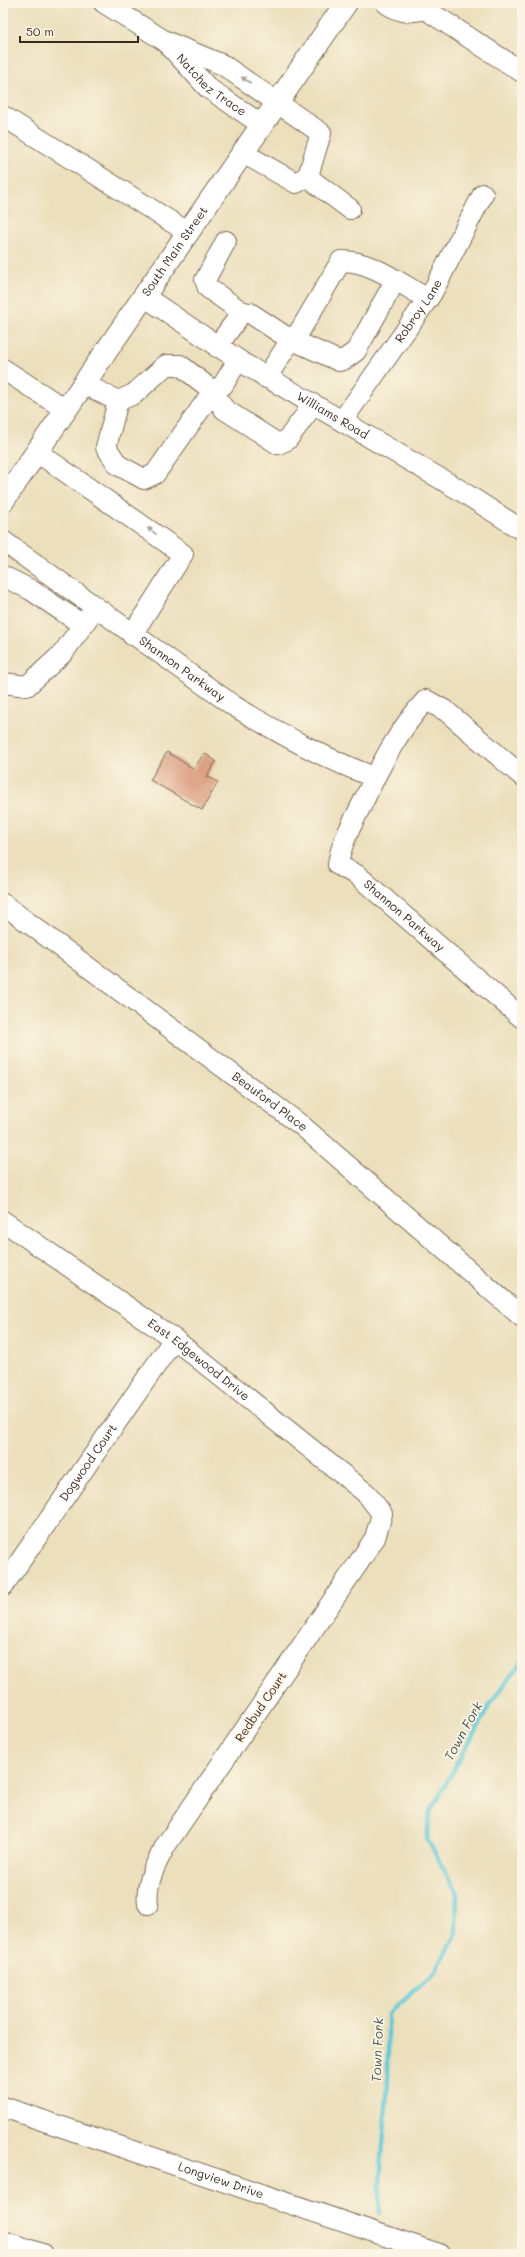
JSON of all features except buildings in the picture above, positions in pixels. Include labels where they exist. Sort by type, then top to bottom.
[{"type":"main road","name":"South Main Street","points":[[3,501],[145,297],[346,3]]},
{"type":"street","name":"Natchez Trace","points":[[105,3],[165,41],[223,65],[321,133],[308,176]]},
{"type":"street","points":[[386,3],[397,10],[407,13],[426,9],[522,72]]},
{"type":"street","name":"Natchez Trace","points":[[165,41],[208,88],[262,125]]},
{"type":"street","points":[[5,121],[189,233]]},
{"type":"street","points":[[243,153],[296,183],[308,176],[350,209]]},
{"type":"street","name":"Robroy Lane","points":[[342,421],[428,298],[457,247],[483,194]]},
{"type":"street","points":[[226,241],[205,280],[208,288],[242,312],[250,313],[288,338],[339,361],[345,359],[356,351],[395,281]]},
{"type":"street","points":[[288,338],[298,334],[341,262],[353,261],[369,266],[428,298]]},
{"type":"street","name":"Williams Road","points":[[145,297],[217,347],[266,378],[519,523]]},
{"type":"street","points":[[217,347],[242,312]]},
{"type":"street","points":[[266,378],[287,346],[288,338]]},
{"type":"street","points":[[118,401],[106,446],[118,465],[144,479],[155,474],[213,391],[223,385],[238,360]]},
{"type":"street","points":[[118,401],[134,394],[166,365],[180,365],[213,391],[224,410],[278,444],[288,440],[313,404]]},
{"type":"street","points":[[3,369],[66,410]]},
{"type":"street","points":[[84,384],[118,401]]},
{"type":"street","points":[[37,452],[183,554],[132,635]]},
{"type":"street","name":"Shannon Parkway","points":[[3,541],[132,635],[266,726],[331,759],[374,777]]},
{"type":"street","points":[[3,577],[31,590],[83,625]]},
{"type":"street","points":[[3,683],[27,686],[63,653],[95,608]]},
{"type":"street","name":"Shannon Parkway","points":[[522,776],[446,711],[426,700],[410,717],[374,777],[340,848],[338,865],[356,875],[522,1018]]},
{"type":"street","name":"Beauford Place","points":[[3,904],[300,1125],[522,1317]]},
{"type":"street","name":"East Edgewood Drive","points":[[3,1221],[174,1339],[367,1494],[382,1514]]},
{"type":"street","name":"Dogwood Court","points":[[3,1586],[174,1339]]},
{"type":"street","name":"Redbud Court","points":[[148,1904],[147,1897],[152,1872],[166,1845],[375,1538],[380,1528],[382,1514]]},
{"type":"street","name":"Longview Drive","points":[[3,2107],[439,2254]]},
{"type":"street","points":[[3,2241],[32,2252]]},
{"type":"waterway","name":"Town Fork","points":[[380,2213],[379,2195],[388,2082],[388,2014],[434,1974],[456,1935],[457,1893],[427,1839],[430,1812],[491,1703],[522,1661]]},
{"type":"waterway","name":"Town Fork","points":[[383,2249],[383,2254]]}]
